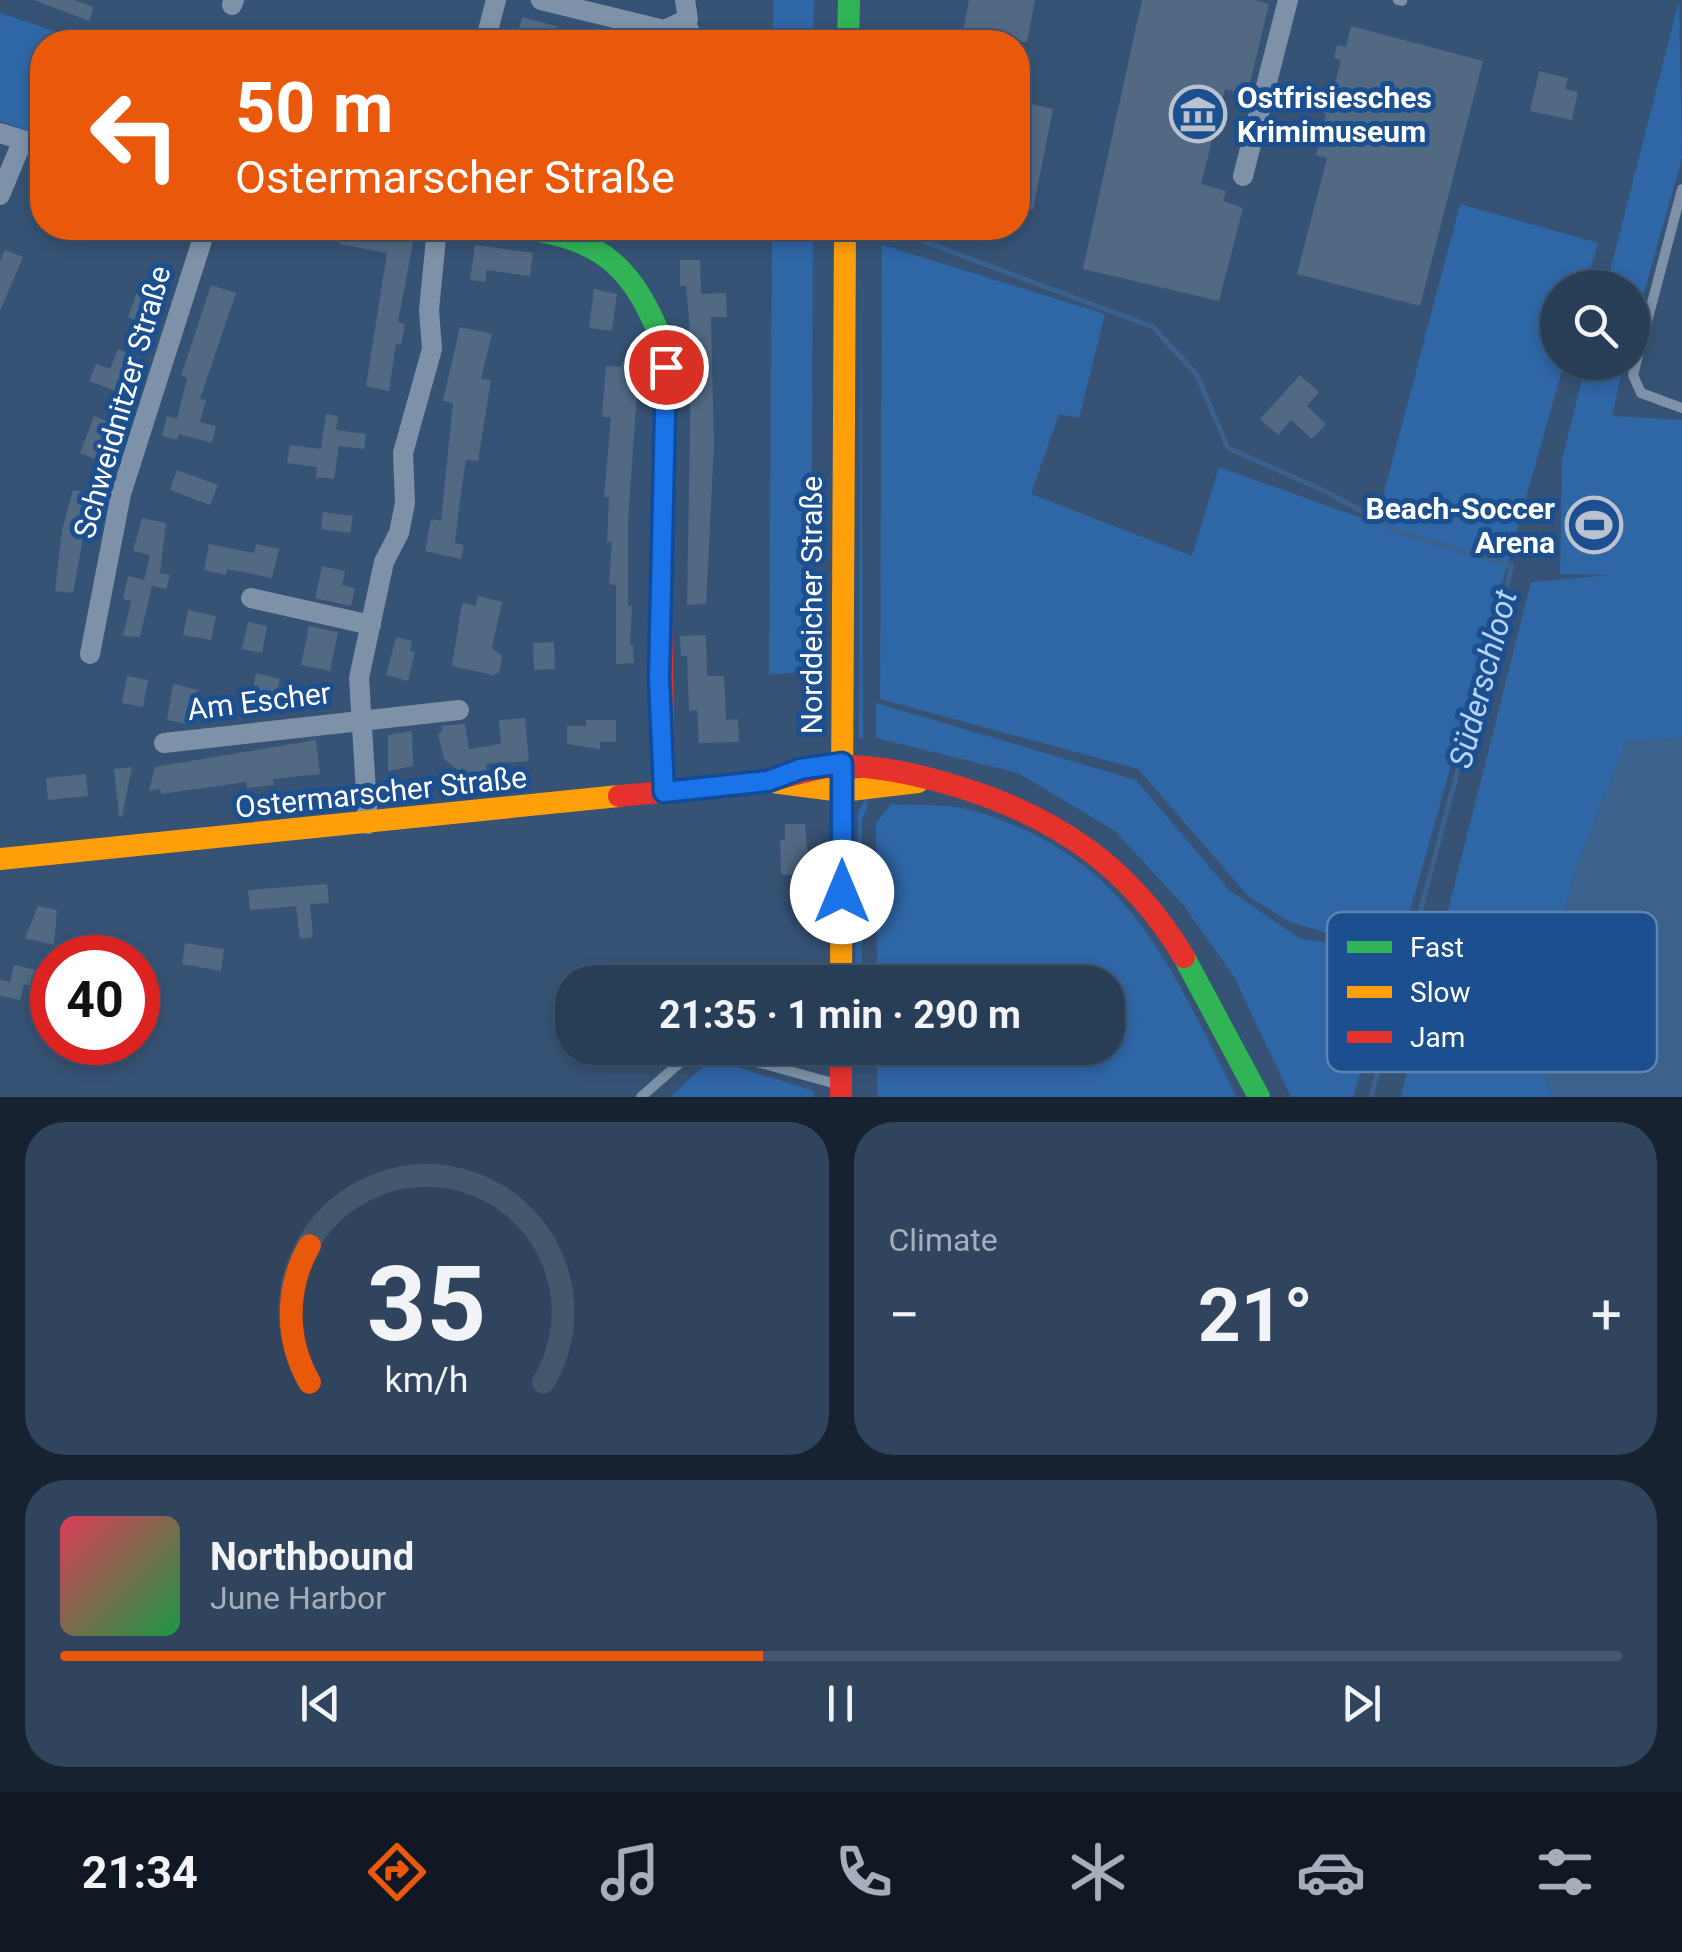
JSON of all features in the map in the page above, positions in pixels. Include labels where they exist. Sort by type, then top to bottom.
[{"type":"street","points":[[488,30],[496,0]]},
{"type":"street","points":[[541,0],[664,30],[686,10]]},
{"type":"street","points":[[848,30],[849,0]]},
{"type":"street","points":[[1243,176],[1288,0]]},
{"type":"street","points":[[0,133],[30,143]]},
{"type":"street","points":[[0,196],[30,147]]},
{"type":"street","name":"Schweidnitzer Straße","points":[[90,654],[122,494],[202,240]]},
{"type":"street","name":"Am Escher","points":[[368,824],[359,678],[384,562],[399,532],[404,503],[403,453],[432,349],[428,310],[436,240]]},
{"type":"street","points":[[574,240],[601,251],[646,308],[666,351],[659,660],[664,792]]},
{"type":"street","name":"Norddeicher Straße","points":[[842,965],[845,240]]},
{"type":"street","points":[[251,598],[370,625]]},
{"type":"street","name":"Am Escher","points":[[164,743],[459,710]]},
{"type":"street","points":[[842,763],[934,780],[1029,808],[1088,842],[1125,875],[1184,951],[1258,1097]]},
{"type":"street","name":"Ostermarscher Straße","points":[[768,781],[800,769],[842,763]]},
{"type":"street","name":"Ostermarscher Straße","points":[[0,859],[768,781],[842,792],[934,780]]},
{"type":"street","points":[[841,1065],[841,1091]]},
{"type":"lane","points":[[1680,406],[1641,393],[1633,375],[1682,189]]},
{"type":"lane","points":[[641,1097],[692,1053],[710,1048],[841,1091]]},
{"type":"shaded area","points":[[773,0],[814,0],[813,30],[773,30]]},
{"type":"shaded area","points":[[1679,0],[1682,158],[1650,272],[1610,270]]},
{"type":"shaded area","points":[[0,13],[52,30],[30,30],[30,132],[0,121]]},
{"type":"shaded area","points":[[1460,204],[1598,243],[1590,270],[1540,270],[1540,380],[1559,380],[1410,912],[1327,912],[1327,933],[1290,922],[1249,897],[1138,769],[880,699],[882,245],[1105,314],[1079,418],[1059,414],[1031,494],[1192,556],[1219,467],[1376,523]]},
{"type":"shaded area","points":[[772,240],[813,240],[811,671],[769,675]]},
{"type":"shaded area","points":[[861,240],[861,240],[863,738],[859,739]]},
{"type":"shaded area","points":[[1582,380],[1620,380],[1612,416],[1682,420],[1682,737],[1626,742],[1577,865],[1564,912],[1448,912],[1531,582],[1611,575],[1560,574],[1562,459]]},
{"type":"shaded area","points":[[876,703],[1136,780],[1229,890],[1299,938],[1327,943],[1327,1072],[1361,1072],[1353,1097],[1291,1097],[1234,977],[1184,906],[1115,831],[1018,773],[876,738]]},
{"type":"shaded area","points":[[1682,737],[1682,1097],[1552,1097],[1542,1072],[1657,1072],[1657,912],[1564,912],[1577,865],[1626,741]]},
{"type":"shaded area","points":[[866,798],[868,806],[862,820],[862,965],[855,965],[858,812]]},
{"type":"shaded area","points":[[891,804],[964,808],[1027,831],[1071,856],[1108,887],[1165,961],[1237,1097],[877,1097],[877,1065],[1125,1065],[1125,965],[877,965],[876,823]]},
{"type":"shaded area","points":[[703,1067],[737,1067],[814,1091],[814,1097],[670,1097]]},
{"type":"shaded area","points":[[1407,1072],[1542,1072],[1552,1097],[1401,1097]]},
{"type":"building","points":[[34,0],[74,0],[94,7],[89,21]]},
{"type":"building","points":[[969,0],[1035,0],[1029,30],[963,30]]},
{"type":"building","points":[[1142,0],[1255,0],[1269,4],[1247,95],[1225,89],[1201,184],[1226,191],[1223,201],[1243,208],[1219,301],[1083,269]]},
{"type":"building","points":[[522,17],[556,26],[555,30],[519,30]]},
{"type":"building","points":[[1351,26],[1483,61],[1420,306],[1297,274],[1327,158],[1316,155],[1326,114],[1319,112],[1323,97],[1331,99],[1341,60],[1334,58],[1337,45],[1346,47]]},
{"type":"building","points":[[1539,71],[1568,78],[1565,89],[1578,92],[1572,120],[1530,111]]},
{"type":"building","points":[[1030,104],[1053,109],[1033,210],[1030,209]]},
{"type":"building","points":[[340,240],[413,240],[398,322],[405,324],[401,345],[396,344],[389,391],[366,386],[387,253],[339,244]]},
{"type":"building","points":[[475,245],[533,253],[530,276],[487,270],[485,282],[470,280]]},
{"type":"building","points":[[5,250],[23,257],[0,311],[0,261]]},
{"type":"building","points":[[680,260],[700,260],[701,294],[726,293],[727,317],[711,317],[714,445],[706,604],[687,605],[691,376],[686,286],[680,286]]},
{"type":"building","points":[[142,279],[162,286],[148,325],[128,317]]},
{"type":"building","points":[[211,285],[236,293],[200,399],[206,400],[200,422],[216,426],[212,443],[179,434],[177,440],[162,436],[167,416],[177,419],[187,378],[181,376]]},
{"type":"building","points":[[594,289],[617,294],[612,331],[589,328]]},
{"type":"building","points":[[460,327],[492,334],[481,379],[491,380],[478,461],[466,460],[461,492],[455,543],[464,545],[461,559],[425,551],[431,519],[441,521],[453,403],[443,401]]},
{"type":"building","points":[[118,349],[138,357],[124,394],[89,381],[96,364],[110,369]]},
{"type":"building","points":[[622,362],[639,363],[628,522],[628,606],[632,606],[630,645],[634,663],[616,664],[616,585],[609,584],[612,542],[607,542],[609,498],[604,497],[611,417],[602,417],[606,366],[621,367]]},
{"type":"building","points":[[1300,375],[1319,392],[1307,406],[1326,424],[1312,439],[1291,420],[1278,435],[1260,419]]},
{"type":"building","points":[[326,414],[338,416],[336,430],[366,434],[364,449],[339,446],[334,479],[316,477],[317,467],[287,463],[290,445],[321,449]]},
{"type":"building","points":[[94,416],[114,424],[100,461],[80,453]]},
{"type":"building","points":[[177,470],[218,485],[210,505],[170,490]]},
{"type":"building","points":[[73,490],[91,494],[73,593],[55,591],[62,530]]},
{"type":"building","points":[[323,512],[353,516],[350,533],[321,529]]},
{"type":"building","points":[[142,518],[166,523],[160,573],[170,575],[166,589],[152,586],[140,637],[123,636],[131,601],[123,599],[128,576],[144,580],[150,555],[133,551]]},
{"type":"building","points":[[209,544],[254,553],[256,544],[279,549],[272,578],[227,569],[226,575],[204,570]]},
{"type":"building","points":[[322,566],[345,571],[342,585],[355,588],[351,606],[315,598]]},
{"type":"building","points":[[478,596],[502,602],[492,648],[502,656],[499,673],[493,675],[452,666],[462,603],[476,606]]},
{"type":"building","points":[[188,610],[216,616],[211,640],[183,635]]},
{"type":"building","points":[[248,622],[267,626],[262,653],[242,649]]},
{"type":"building","points":[[309,626],[338,632],[330,671],[301,665]]},
{"type":"building","points":[[706,635],[707,676],[724,676],[726,720],[738,719],[739,742],[699,743],[697,710],[689,711],[687,656],[681,656],[680,636]]},
{"type":"building","points":[[396,637],[412,641],[410,651],[415,652],[408,681],[386,675]]},
{"type":"building","points":[[554,642],[555,669],[534,670],[533,643]]},
{"type":"building","points":[[256,673],[280,679],[273,712],[249,707]]},
{"type":"building","points":[[127,676],[148,680],[143,707],[122,703]]},
{"type":"building","points":[[173,684],[198,690],[187,724],[167,720]]},
{"type":"building","points":[[525,718],[529,761],[486,764],[487,770],[464,775],[444,759],[438,734],[443,730],[441,726],[465,724],[469,749],[501,744],[499,720]]},
{"type":"building","points":[[586,720],[616,720],[616,742],[600,742],[600,749],[567,744],[567,726],[586,726]]},
{"type":"building","points":[[412,731],[413,766],[388,771],[388,735]]},
{"type":"building","points":[[316,740],[320,774],[273,779],[274,785],[247,788],[246,782],[161,794],[160,789],[149,791],[155,767]]},
{"type":"building","points":[[132,767],[122,817],[114,769]]},
{"type":"building","points":[[86,774],[88,796],[48,800],[46,778]]},
{"type":"building","points":[[785,824],[805,824],[810,874],[781,875],[780,840],[785,840]]},
{"type":"building","points":[[327,884],[329,903],[310,904],[313,937],[300,939],[296,906],[250,910],[248,890]]},
{"type":"building","points":[[38,906],[57,910],[55,935],[25,938]]},
{"type":"building","points":[[185,943],[224,949],[221,971],[182,964]]},
{"type":"building","points":[[14,965],[30,969],[30,985],[24,984],[20,1000],[0,996],[0,980],[10,982]]},
{"type":"waterway","name":"Süderschloot","points":[[920,240],[1153,327],[1197,375],[1228,448],[1327,492],[1396,531],[1512,566],[1420,912]]},
{"type":"waterway","name":"Süderschloot","points":[[1371,1097],[1378,1072]]},
{"type":"traffic: fast","points":[[848,30],[849,0]]},
{"type":"traffic: fast","points":[[573,240],[613,262],[628,279],[642,299],[666,351],[661,595]]},
{"type":"traffic: fast","points":[[1184,957],[1259,1097]]},
{"type":"traffic: slow","points":[[841,965],[845,240]]},
{"type":"traffic: slow","points":[[772,782],[842,791],[918,782]]},
{"type":"traffic: slow","points":[[0,859],[619,796]]},
{"type":"traffic: jam","points":[[661,595],[664,792]]},
{"type":"traffic: jam","points":[[619,796],[746,784],[838,766],[884,769],[944,783],[1028,814],[1088,850],[1140,897],[1184,957]]},
{"type":"traffic: jam","points":[[841,1065],[841,1097]]},
{"type":"place","name":"Ostfrisiesches Krimimuseum","points":[[1198,114]]},
{"type":"place","name":"Beach-Soccer Arena","points":[[1594,525]]},
{"type":"route","points":[[666,367],[659,678],[664,792],[768,781],[800,769],[842,763],[842,892]]}]
